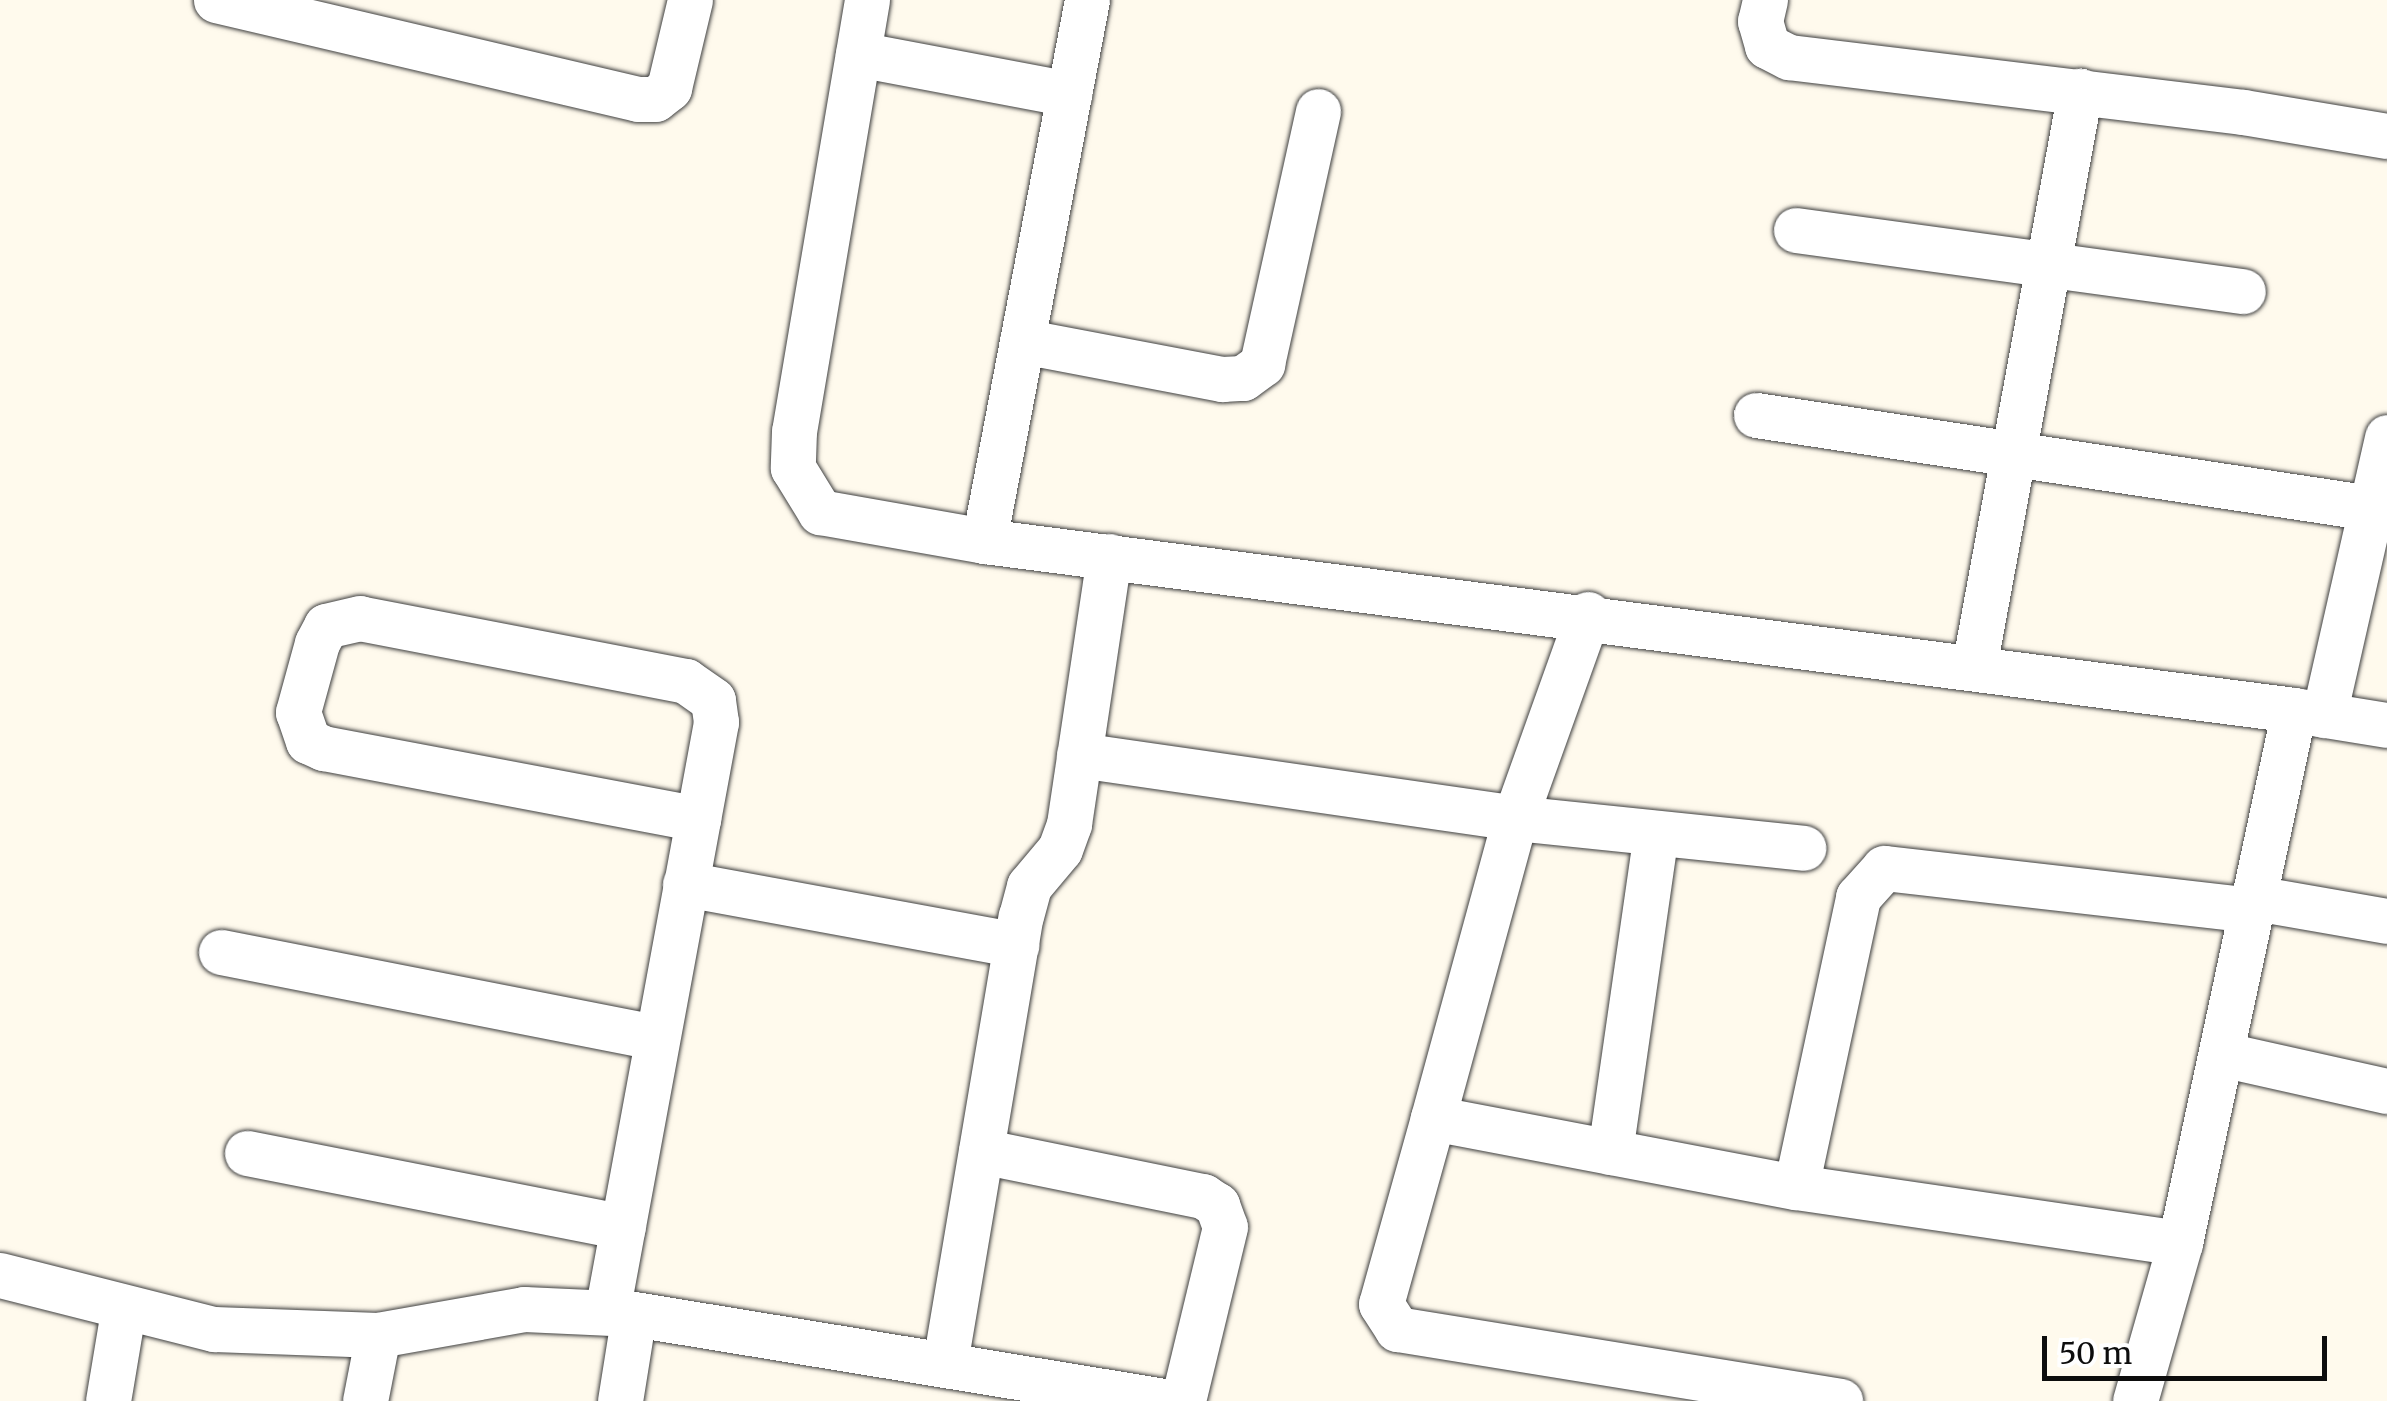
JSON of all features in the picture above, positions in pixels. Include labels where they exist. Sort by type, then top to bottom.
[{"type":"street","points":[[216,0],[638,99],[655,99],[669,88],[690,0]]},
{"type":"street","points":[[866,0],[793,468],[820,512],[984,541],[1588,614],[2387,725]]},
{"type":"street","points":[[984,541],[1087,0]]},
{"type":"street","points":[[1765,0],[1760,21],[1767,46],[1788,57],[2080,91],[2387,136]]},
{"type":"street","points":[[858,54],[1069,94]]},
{"type":"street","points":[[1974,667],[2080,91]]},
{"type":"street","points":[[1022,341],[1222,379],[1243,378],[1262,364],[1318,111]]},
{"type":"street","points":[[1796,230],[2242,291]]},
{"type":"street","points":[[1756,416],[2371,508]]},
{"type":"street","points":[[2134,1401],[2180,1243],[2254,904],[2371,508],[2387,437]]},
{"type":"street","points":[[945,1364],[1029,886],[1060,848],[1070,824],[1109,556]]},
{"type":"street","points":[[1588,614],[1515,818],[1381,1304],[1397,1329],[1840,1401]]},
{"type":"street","points":[[620,1401],[623,1228],[655,1037],[686,884],[716,722],[713,700],[703,688],[360,618],[326,626],[316,642],[298,712],[308,741],[323,748],[698,818]]},
{"type":"street","points":[[1079,755],[1515,818],[1804,848]]},
{"type":"street","points":[[1610,1152],[1656,833]]},
{"type":"street","points":[[1796,1186],[1858,897],[1884,868],[2387,920]]},
{"type":"street","points":[[686,884],[1016,946]]},
{"type":"street","points":[[220,952],[655,1037]]},
{"type":"street","points":[[2221,1054],[2387,1092]]},
{"type":"street","points":[[1432,1118],[1796,1186],[2180,1243]]},
{"type":"street","points":[[981,1151],[1203,1196],[1217,1205],[1225,1227],[1183,1401]]},
{"type":"street","points":[[246,1153],[623,1228]]},
{"type":"street","points":[[0,1276],[123,1311],[214,1329],[378,1335],[524,1309],[621,1313],[945,1364],[1018,1388],[1164,1401]]},
{"type":"street","points":[[108,1401],[123,1311]]},
{"type":"street","points":[[365,1401],[378,1335]]}]
